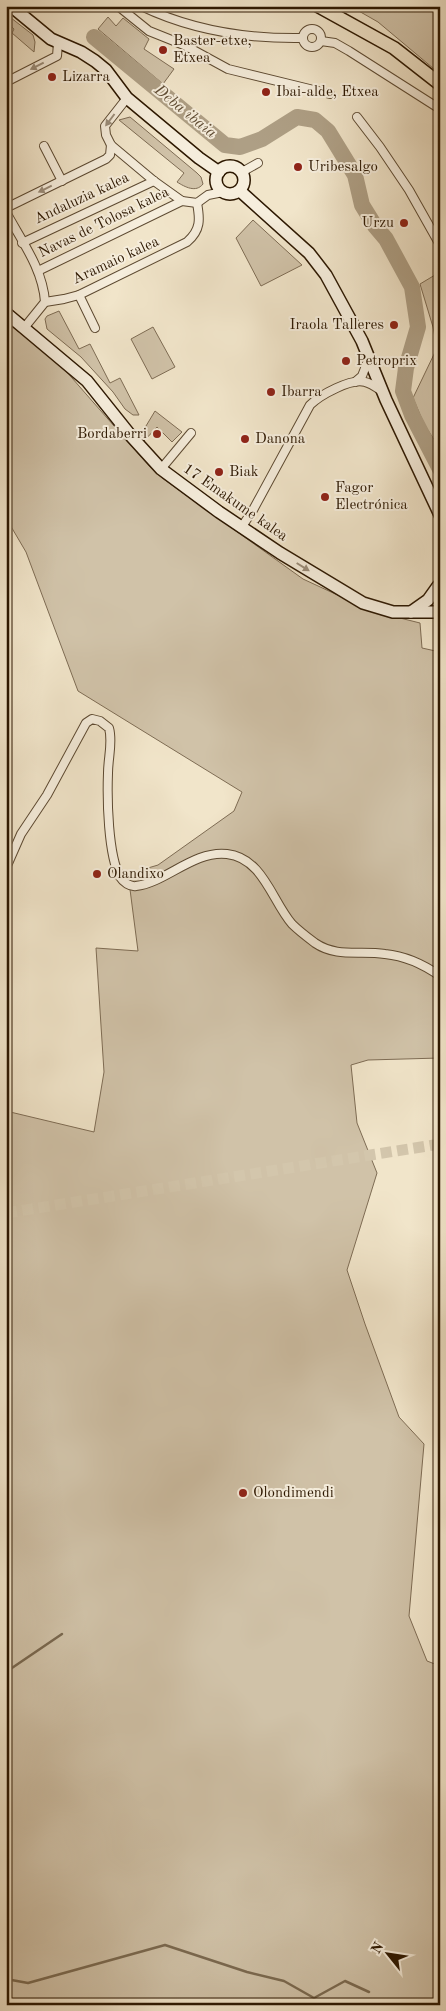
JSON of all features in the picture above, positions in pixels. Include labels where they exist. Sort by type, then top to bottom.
[{"type":"main road","points":[[318,6],[394,48],[440,84]]},
{"type":"street","points":[[12,6],[58,43],[81,52],[95,61],[106,70],[127,98],[199,158],[219,172]]},
{"type":"street","points":[[118,6],[149,31],[184,45],[228,69],[330,94]]},
{"type":"street","points":[[142,6],[181,23],[217,31],[265,37],[303,38]]},
{"type":"street","points":[[314,29],[319,32],[321,40],[318,45],[310,47],[305,44],[303,38],[308,30],[314,29]]},
{"type":"street","points":[[321,40],[335,43],[350,51],[440,109]]},
{"type":"street","points":[[6,82],[57,56],[58,43]]},
{"type":"street","points":[[6,208],[106,159],[110,155],[110,144],[105,126],[127,98]]},
{"type":"street","points":[[357,117],[409,190],[440,245]]},
{"type":"street","points":[[110,144],[154,181],[182,201],[196,202],[208,195],[223,192],[232,194],[240,190],[244,180],[242,172],[230,166],[226,166],[219,172],[216,180],[219,189],[223,192]]},
{"type":"street","points":[[44,146],[62,180]]},
{"type":"street","points":[[242,172],[258,163]]},
{"type":"street","name":"Andaluzia kalea","points":[[22,243],[154,181]]},
{"type":"street","points":[[240,190],[309,253],[326,275],[340,298],[369,358],[440,514]]},
{"type":"street","name":"Navas de Tolosa kalea","points":[[38,271],[182,201]]},
{"type":"street","name":"Aramaio kalea","points":[[45,302],[78,295],[179,246],[195,235],[200,223],[196,202]]},
{"type":"street","points":[[6,212],[38,271],[44,290],[45,302],[24,328]]},
{"type":"street","points":[[78,295],[95,328]]},
{"type":"street","name":"17 Emakume kalea","points":[[6,313],[87,381],[136,442],[162,469],[230,520],[243,526],[262,541],[364,603],[393,612],[440,612]]},
{"type":"street","points":[[355,382],[362,376],[369,358]]},
{"type":"street","points":[[243,526],[310,405],[323,395],[355,382],[364,381],[383,392]]},
{"type":"street","points":[[162,469],[191,434]]},
{"type":"street","points":[[410,612],[428,600],[439,586]]},
{"type":"street","points":[[6,868],[21,834],[47,795],[86,723],[92,719],[109,728],[111,735],[108,783],[110,831],[115,860],[120,876],[125,882],[134,886],[143,884],[178,867],[210,855],[223,854],[234,856],[250,864],[266,883],[291,923],[322,947],[339,953],[384,954],[402,957],[420,962],[440,976]]},
{"type":"shaded area","points":[[350,6],[440,6],[440,74],[378,22]]},
{"type":"shaded area","points":[[6,14],[33,35],[35,42],[34,52],[12,33],[14,29],[6,22]]},
{"type":"shaded area","points":[[108,17],[116,26],[123,18],[149,39],[144,49],[174,69],[163,84],[98,29]]},
{"type":"shaded area","points":[[130,117],[197,173],[201,177],[203,184],[194,189],[177,182],[184,173],[119,120]]},
{"type":"shaded area","points":[[253,220],[302,265],[261,286],[236,238]]},
{"type":"shaded area","points":[[440,272],[440,449],[424,424],[413,398],[437,348],[433,327],[420,284]]},
{"type":"shaded area","points":[[59,311],[79,349],[90,344],[110,383],[120,378],[139,415],[133,415],[125,409],[113,392],[81,357],[47,329],[45,319],[47,316]]},
{"type":"shaded area","points":[[6,322],[58,362],[150,467],[162,478],[303,579],[372,611],[420,623],[422,648],[440,652],[440,1058],[368,1060],[351,1065],[357,1123],[377,1173],[347,1270],[399,1417],[424,1444],[409,1616],[427,1661],[440,1666],[440,2005],[6,2005],[6,1111],[94,1132],[104,1072],[96,948],[138,951],[128,874],[158,865],[234,811],[242,792],[78,691],[26,552],[6,518]]},
{"type":"shaded area","points":[[153,327],[175,367],[152,379],[131,339]]},
{"type":"shaded area","points":[[155,411],[182,432],[172,442],[157,427],[144,441],[140,436]]},
{"type":"waterway","name":"Deba ibaia","points":[[94,37],[225,145],[240,147],[262,139],[297,117],[315,120],[328,131],[355,175],[362,205],[386,239],[412,287],[418,327],[406,368],[403,391],[412,415],[440,469]]},
{"type":"waterway","points":[[6,1672],[62,1634]]},
{"type":"waterway","points":[[6,1979],[28,1983],[165,1945],[247,1972],[284,1981],[314,1998],[345,1981],[369,1992]]},
{"type":"tunnel","points":[[6,1213],[440,1144]]},
{"type":"place","name":"Baster-etxe, Etxea","points":[[163,50]]},
{"type":"place","name":"Lizarra","points":[[52,77]]},
{"type":"place","name":"Ibai-alde, Etxea","points":[[266,92]]},
{"type":"place","name":"Uribesalgo","points":[[298,167]]},
{"type":"place","name":"Urzu","points":[[404,223]]},
{"type":"place","name":"Iraola Talleres","points":[[394,325]]},
{"type":"place","name":"Petroprix","points":[[346,361]]},
{"type":"place","name":"Ibarra","points":[[271,392]]},
{"type":"place","name":"Bordaberri","points":[[157,434]]},
{"type":"place","name":"Danona","points":[[245,439]]},
{"type":"place","name":"Biak","points":[[219,472]]},
{"type":"place","name":"Fagor Electrónica","points":[[325,497]]},
{"type":"place","name":"Olandixo","points":[[97,874]]},
{"type":"place","name":"Olondimendi","points":[[243,1493]]}]
